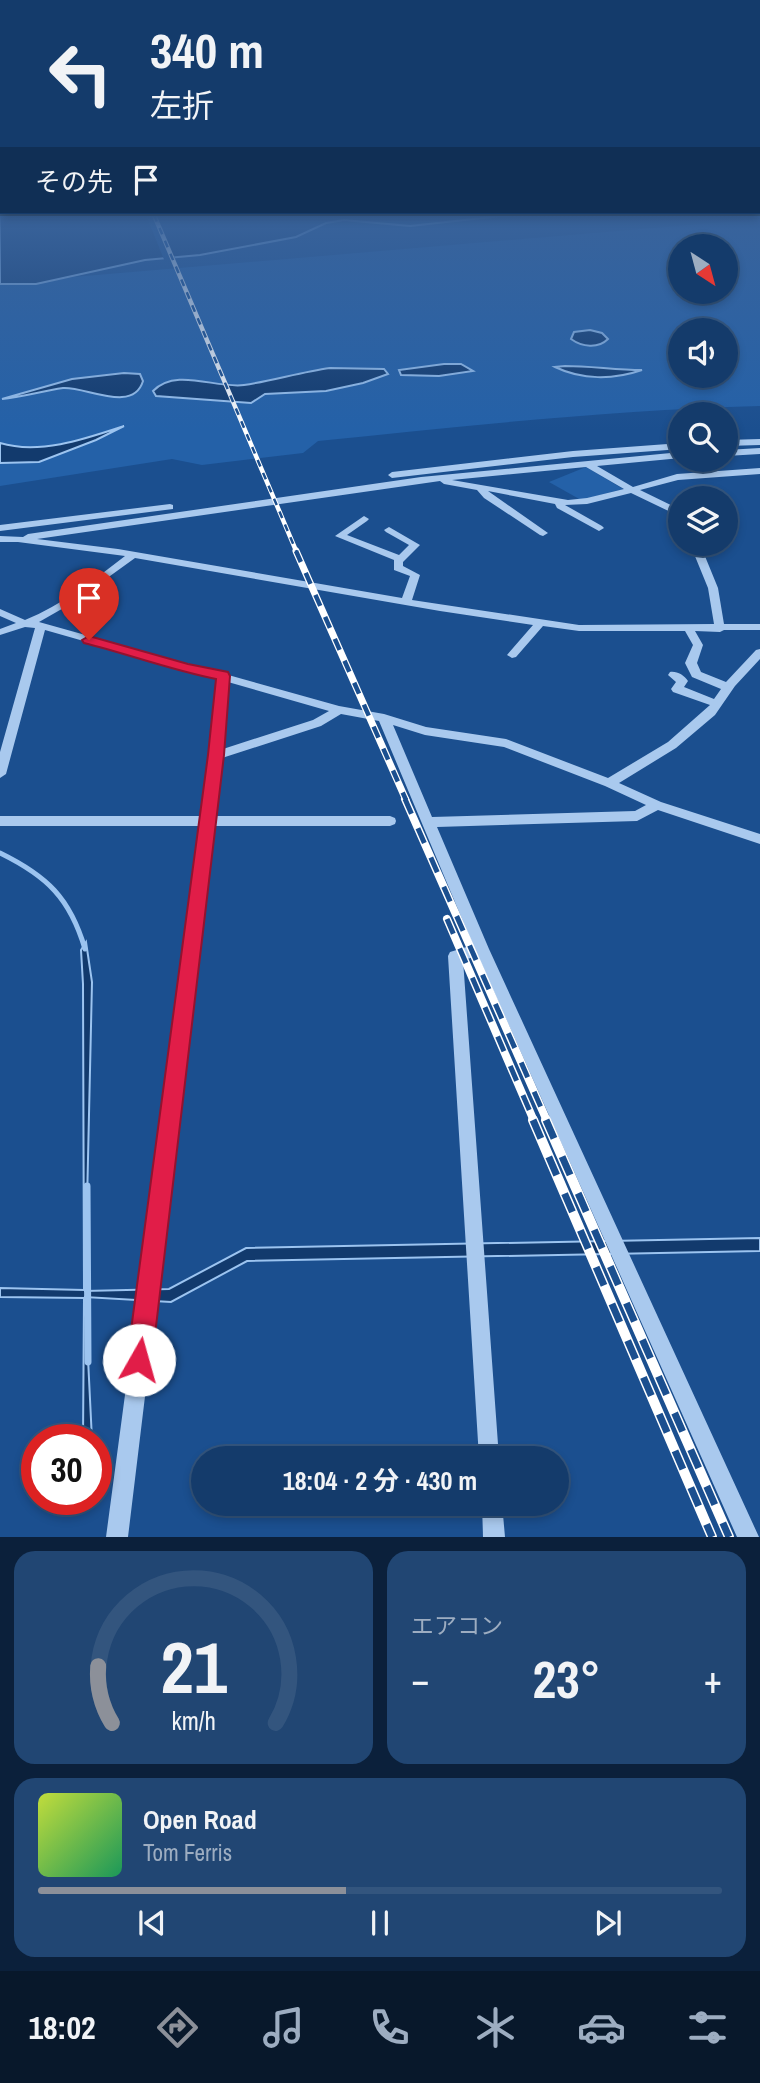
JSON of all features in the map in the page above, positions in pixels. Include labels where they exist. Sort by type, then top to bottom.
[{"type":"street","points":[[738,443],[760,442]]},
{"type":"street","points":[[0,528],[259,498],[438,468],[668,447]]},
{"type":"street","points":[[738,452],[760,451]]},
{"type":"street","points":[[0,541],[434,478],[668,456]]},
{"type":"street","points":[[585,463],[668,507]]},
{"type":"street","points":[[434,478],[560,502],[587,501],[677,477],[760,471]]},
{"type":"street","points":[[481,489],[487,496],[543,533]]},
{"type":"street","points":[[560,502],[560,506],[599,528]]},
{"type":"street","points":[[364,519],[340,536],[400,559]]},
{"type":"street","points":[[389,530],[415,545],[400,559],[398,568],[415,575],[406,601]]},
{"type":"street","points":[[18,539],[133,555],[579,628],[760,627]]},
{"type":"street","points":[[0,632],[34,625],[133,555]]},
{"type":"street","points":[[700,556],[713,588],[720,629]]},
{"type":"street","points":[[0,612],[34,625],[339,710],[384,718],[425,731],[506,743],[609,783],[657,805],[760,839]]},
{"type":"street","points":[[512,655],[540,623]]},
{"type":"street","points":[[0,774],[34,625]]},
{"type":"street","points":[[689,629],[698,645],[691,663],[696,674],[728,687]]},
{"type":"street","points":[[609,783],[672,745],[717,704],[728,687],[759,654]]},
{"type":"street","points":[[674,675],[682,681],[677,689],[717,704]]},
{"type":"street","points":[[117,1537],[216,755],[223,676]]},
{"type":"street","points":[[216,755],[317,723],[339,710]]},
{"type":"street","points":[[384,718],[482,948],[748,1537]]},
{"type":"street","points":[[428,822],[637,816],[657,805]]},
{"type":"street","points":[[0,821],[390,821]]},
{"type":"street","points":[[743,834],[760,829]]},
{"type":"street","points":[[482,948],[455,956],[488,1446]]},
{"type":"street","points":[[493,1516],[494,1537]]},
{"type":"shaded area","points":[[0,287],[668,287],[668,304],[738,304],[738,287],[760,287],[760,406],[738,407],[738,402],[668,402],[668,410],[483,424],[318,441],[303,453],[202,465],[172,459],[0,486]]},
{"type":"shaded area","points":[[590,330],[602,333],[608,339],[590,346],[571,339],[574,332]]},
{"type":"shaded area","points":[[461,364],[473,371],[439,376],[401,375],[399,370]]},
{"type":"shaded area","points":[[555,367],[642,370],[620,376],[598,377]]},
{"type":"shaded area","points":[[330,368],[384,369],[388,374],[326,391],[265,394],[251,403],[156,396],[153,391],[173,380],[244,385]]},
{"type":"shaded area","points":[[124,373],[140,374],[143,381],[138,391],[129,396],[108,396],[63,388],[2,399],[72,379]]},
{"type":"shaded area","points":[[124,426],[39,462],[0,463],[0,443],[30,447],[62,444]]},
{"type":"shaded area","points":[[586,467],[623,489],[581,500],[549,482]]},
{"type":"shaded area","points":[[86,942],[92,982],[85,1291],[169,1289],[246,1248],[760,1238],[760,1251],[247,1261],[171,1302],[85,1297],[91,1424],[83,1424],[84,1298],[0,1297],[0,1288],[84,1290],[81,950]]},
{"type":"waterway","points":[[0,853],[31,871],[54,890],[72,916],[85,949]]},
{"type":"waterway","points":[[87,1186],[88,1362]]},
{"type":"railway","points":[[184,287],[297,553]]},
{"type":"railway","points":[[296,551],[406,800]]},
{"type":"railway","points":[[405,799],[547,1121]]},
{"type":"railway","points":[[447,919],[534,1121]]},
{"type":"railway","points":[[533,1120],[712,1537]]},
{"type":"railway","points":[[546,1120],[729,1537]]},
{"type":"route","points":[[89,640],[185,668],[223,676],[216,755],[139,1360]]}]
